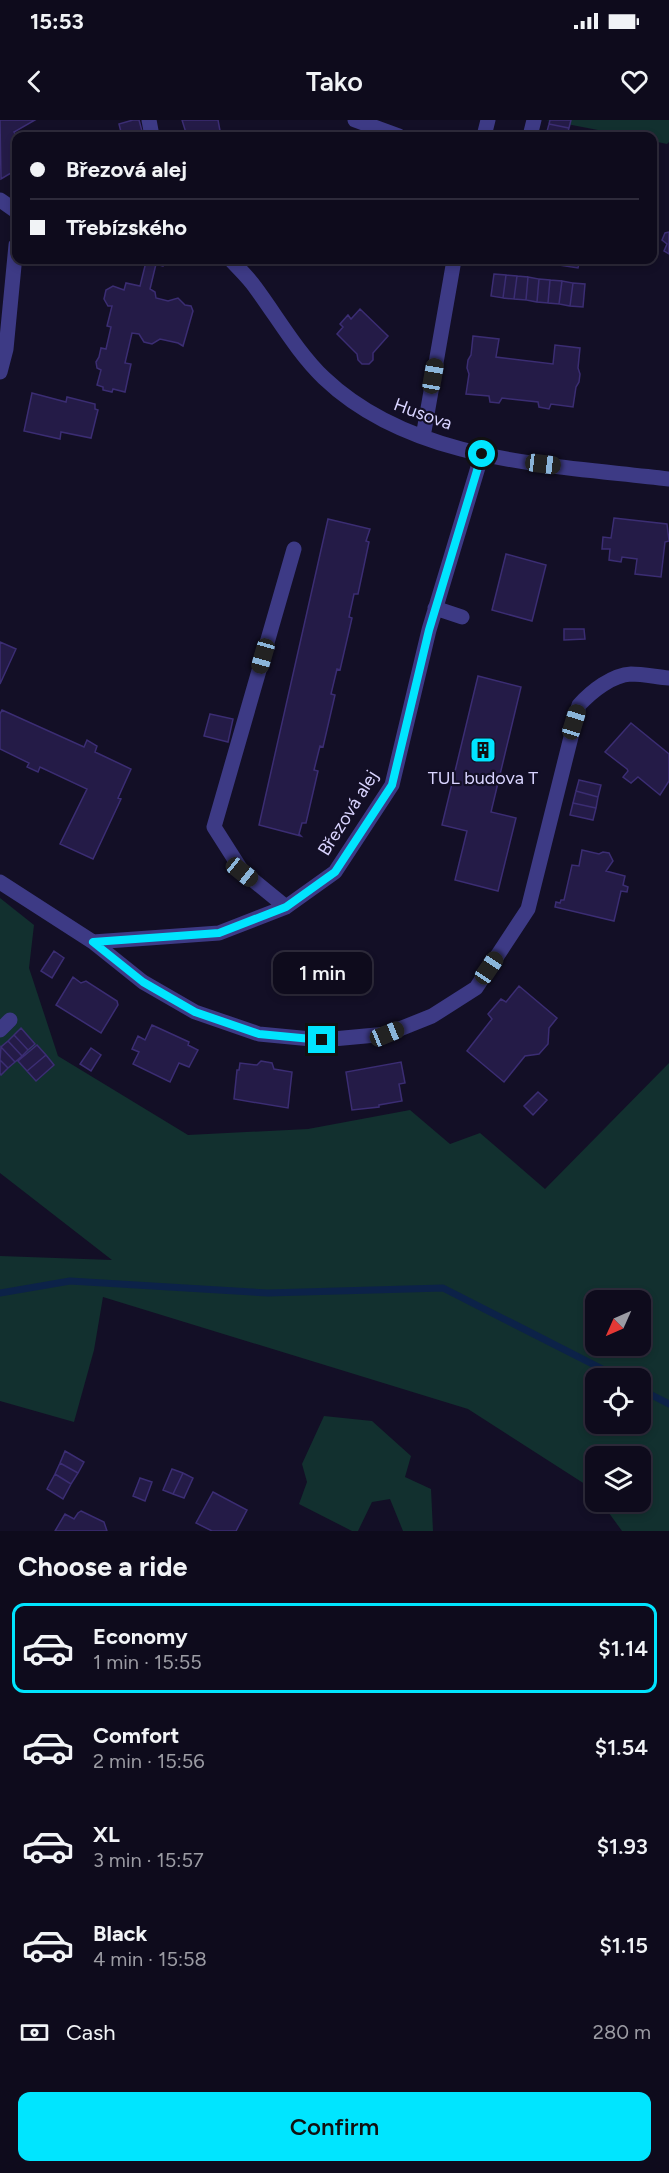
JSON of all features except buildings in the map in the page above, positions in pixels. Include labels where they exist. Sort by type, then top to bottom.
[{"type":"street","points":[[355,120],[388,132]]},
{"type":"street","points":[[0,372],[14,264]]},
{"type":"street","name":"Husova","points":[[235,264],[254,285],[299,350],[323,377],[370,413],[423,437],[482,454],[669,479]]},
{"type":"street","points":[[423,437],[453,264]]},
{"type":"street","name":"Březová alej","points":[[93,942],[219,933],[286,907],[335,872],[392,785],[435,608],[482,454]]},
{"type":"street","points":[[286,907],[242,872],[214,827],[294,549]]},
{"type":"street","points":[[435,608],[462,616]]},
{"type":"street","points":[[0,882],[93,942],[143,982],[195,1012],[259,1034],[322,1040],[387,1034],[432,1016],[476,988],[528,909],[579,705],[602,684],[629,674],[669,678]]},
{"type":"green space","points":[[546,120],[669,120],[669,142],[667,144],[657,142],[657,132],[608,132]]},
{"type":"green space","points":[[0,898],[34,925],[29,968],[58,1056],[188,1135],[308,1129],[410,1110],[450,1144],[480,1133],[545,1189],[669,1063],[669,1531],[622,1531],[608,1512],[651,1512],[651,1446],[585,1446],[585,1484],[468,1409],[103,1297],[94,1350],[74,1422],[0,1401],[0,1256],[112,1260],[0,1173]]},
{"type":"green space","points":[[324,1416],[372,1421],[411,1456],[405,1477],[431,1489],[433,1531],[403,1531],[390,1499],[372,1502],[358,1531],[352,1531],[299,1504],[307,1482],[302,1464]]},
{"type":"waterway","points":[[0,1293],[70,1281],[268,1293],[443,1288],[600,1368]]},
{"type":"waterway","points":[[651,1395],[669,1404]]},
{"type":"place","name":"TUL budova T","points":[[483,750]]},
{"type":"route","points":[[322,1040],[259,1034],[195,1012],[143,982],[93,942],[219,933],[286,907],[335,872],[392,785],[429,630],[482,454]]}]
